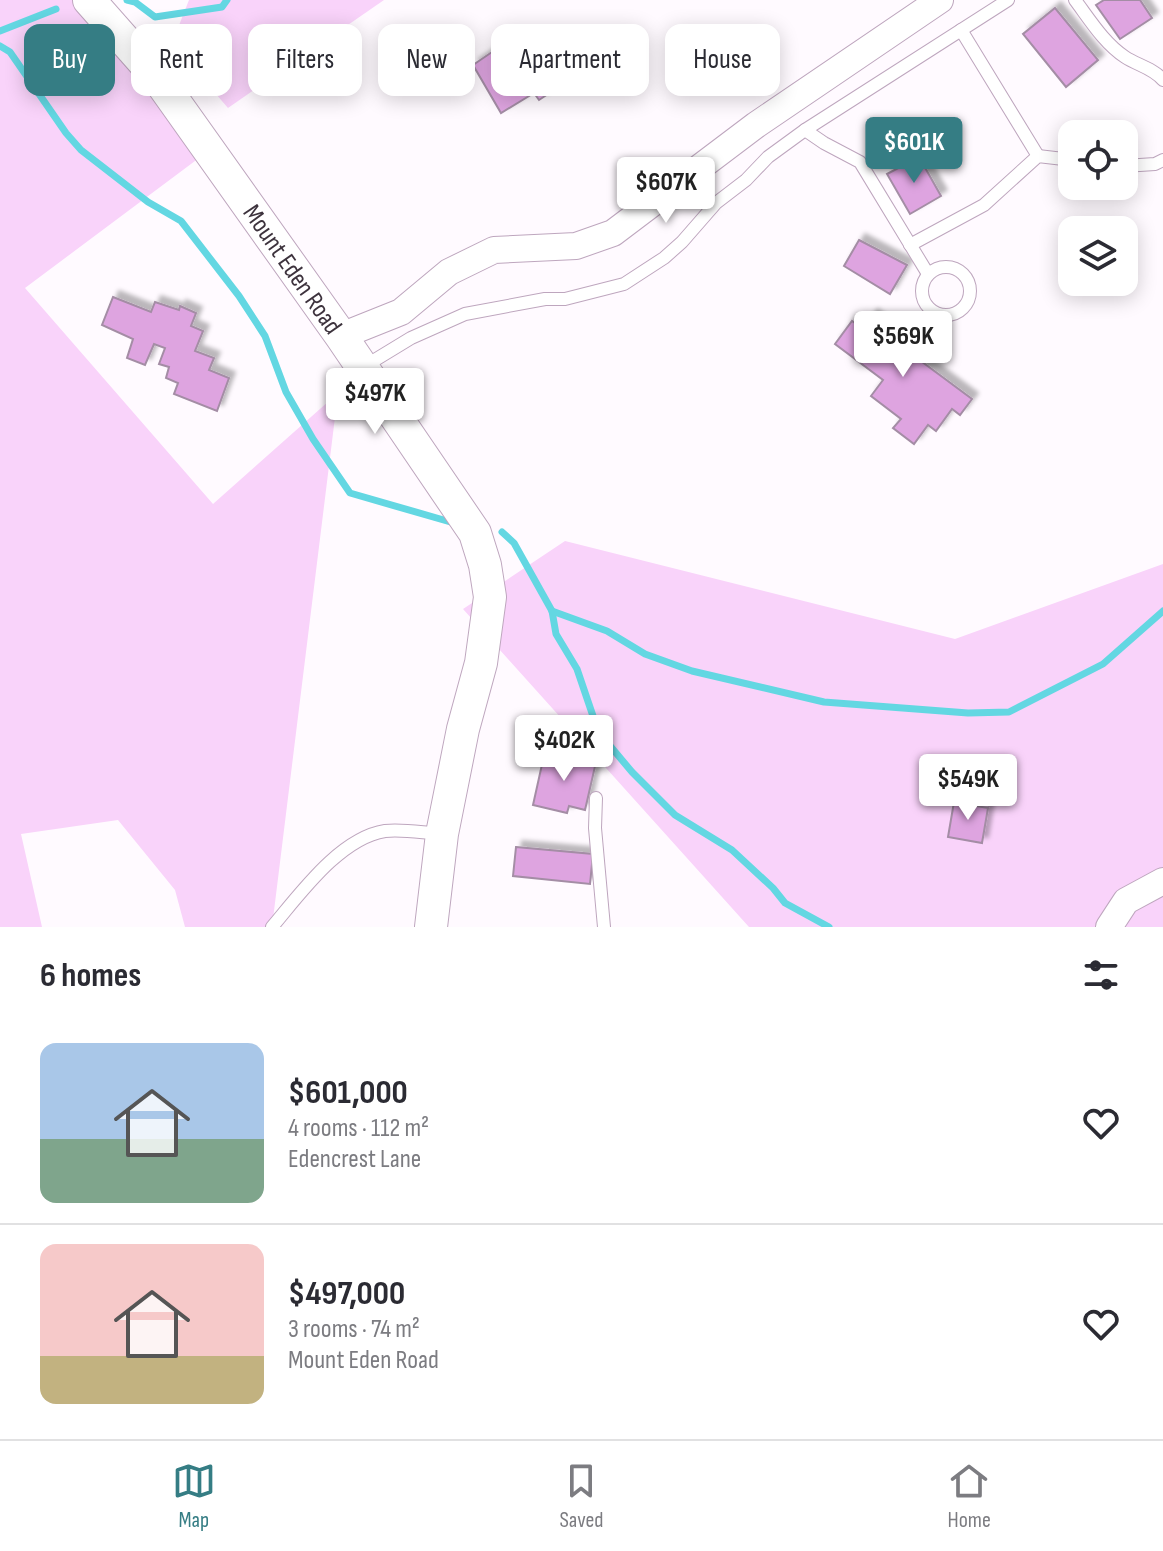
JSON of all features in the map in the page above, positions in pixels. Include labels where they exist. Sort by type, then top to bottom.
[{"type":"street","name":"Mount Eden Road","points":[[89,0],[157,77],[341,336],[475,533],[485,565],[490,597],[481,663],[463,729],[434,878],[431,927]]},
{"type":"street","points":[[341,336],[401,312],[449,272],[494,250],[576,246],[613,233],[756,125],[940,0]]},
{"type":"street","points":[[1109,927],[1126,901],[1163,881]]},
{"type":"lane","points":[[362,367],[411,338],[465,314],[545,299],[565,299],[624,284],[664,258],[716,203],[746,180],[768,157],[1008,0]]},
{"type":"lane","points":[[1075,0],[1104,39],[1124,56],[1159,74],[1163,80]]},
{"type":"lane","points":[[961,30],[1038,156]]},
{"type":"lane","points":[[805,130],[860,162],[928,274]]},
{"type":"lane","points":[[910,245],[984,205],[1038,156],[1058,158]]},
{"type":"lane","points":[[1138,165],[1163,160]]},
{"type":"lane","points":[[950,267],[964,274],[970,296],[961,309],[955,313],[938,314],[925,304],[921,289],[928,274],[934,269],[950,267]]},
{"type":"lane","points":[[596,798],[595,828],[604,927]]},
{"type":"lane","points":[[272,927],[329,863],[359,842],[383,832],[442,834]]},
{"type":"shaded area","points":[[0,0],[87,0],[104,24],[24,24],[24,96],[115,96],[115,40],[131,62],[131,96],[155,96],[199,158],[25,288],[213,504],[338,393],[272,927],[185,927],[175,890],[118,820],[21,834],[42,927],[0,927]]},
{"type":"shaded area","points":[[189,0],[384,0],[349,24],[248,24],[248,94],[228,108],[218,96],[232,96],[232,24],[180,24]]},
{"type":"shaded area","points":[[565,541],[955,639],[1163,564],[1163,927],[749,927],[463,609]]},
{"type":"building","points":[[1104,0],[1140,0],[1152,18],[1120,39],[1096,5]]},
{"type":"building","points":[[1055,8],[1098,60],[1066,87],[1023,34]]},
{"type":"building","points":[[491,53],[491,96],[475,68],[475,64]]},
{"type":"building","points":[[491,96],[529,96],[501,113]]},
{"type":"building","points":[[919,157],[941,196],[910,214],[887,174]]},
{"type":"building","points":[[859,240],[907,265],[890,294],[844,266]]},
{"type":"building","points":[[113,297],[151,312],[155,302],[179,310],[180,306],[196,313],[191,326],[203,331],[195,351],[214,358],[209,370],[229,378],[217,411],[174,394],[178,383],[166,378],[169,367],[159,364],[165,348],[154,344],[145,365],[127,358],[133,339],[102,325]]},
{"type":"building","points":[[872,315],[899,335],[894,341],[972,399],[960,415],[952,409],[936,431],[928,425],[914,444],[893,428],[901,419],[871,396],[883,380],[835,344],[852,321],[862,328]]},
{"type":"building","points":[[545,751],[596,762],[585,810],[569,806],[567,813],[533,805]]},
{"type":"building","points":[[954,802],[988,808],[982,843],[948,837]]},
{"type":"building","points":[[516,847],[593,854],[590,884],[513,876]]},
{"type":"waterway","points":[[127,0],[135,2],[155,17],[222,7],[227,0]]},
{"type":"waterway","points":[[0,31],[56,9]]},
{"type":"waterway","points":[[0,46],[10,52],[81,150],[148,202],[181,221],[239,296],[265,336],[286,392],[350,493],[454,523]]},
{"type":"waterway","points":[[502,532],[514,543],[552,611],[556,634],[577,669],[594,719],[611,747],[675,815],[732,850],[785,903],[829,927]]},
{"type":"waterway","points":[[552,611],[607,631],[645,654],[692,671],[824,702],[968,713],[1009,712],[1103,664],[1163,611]]}]
